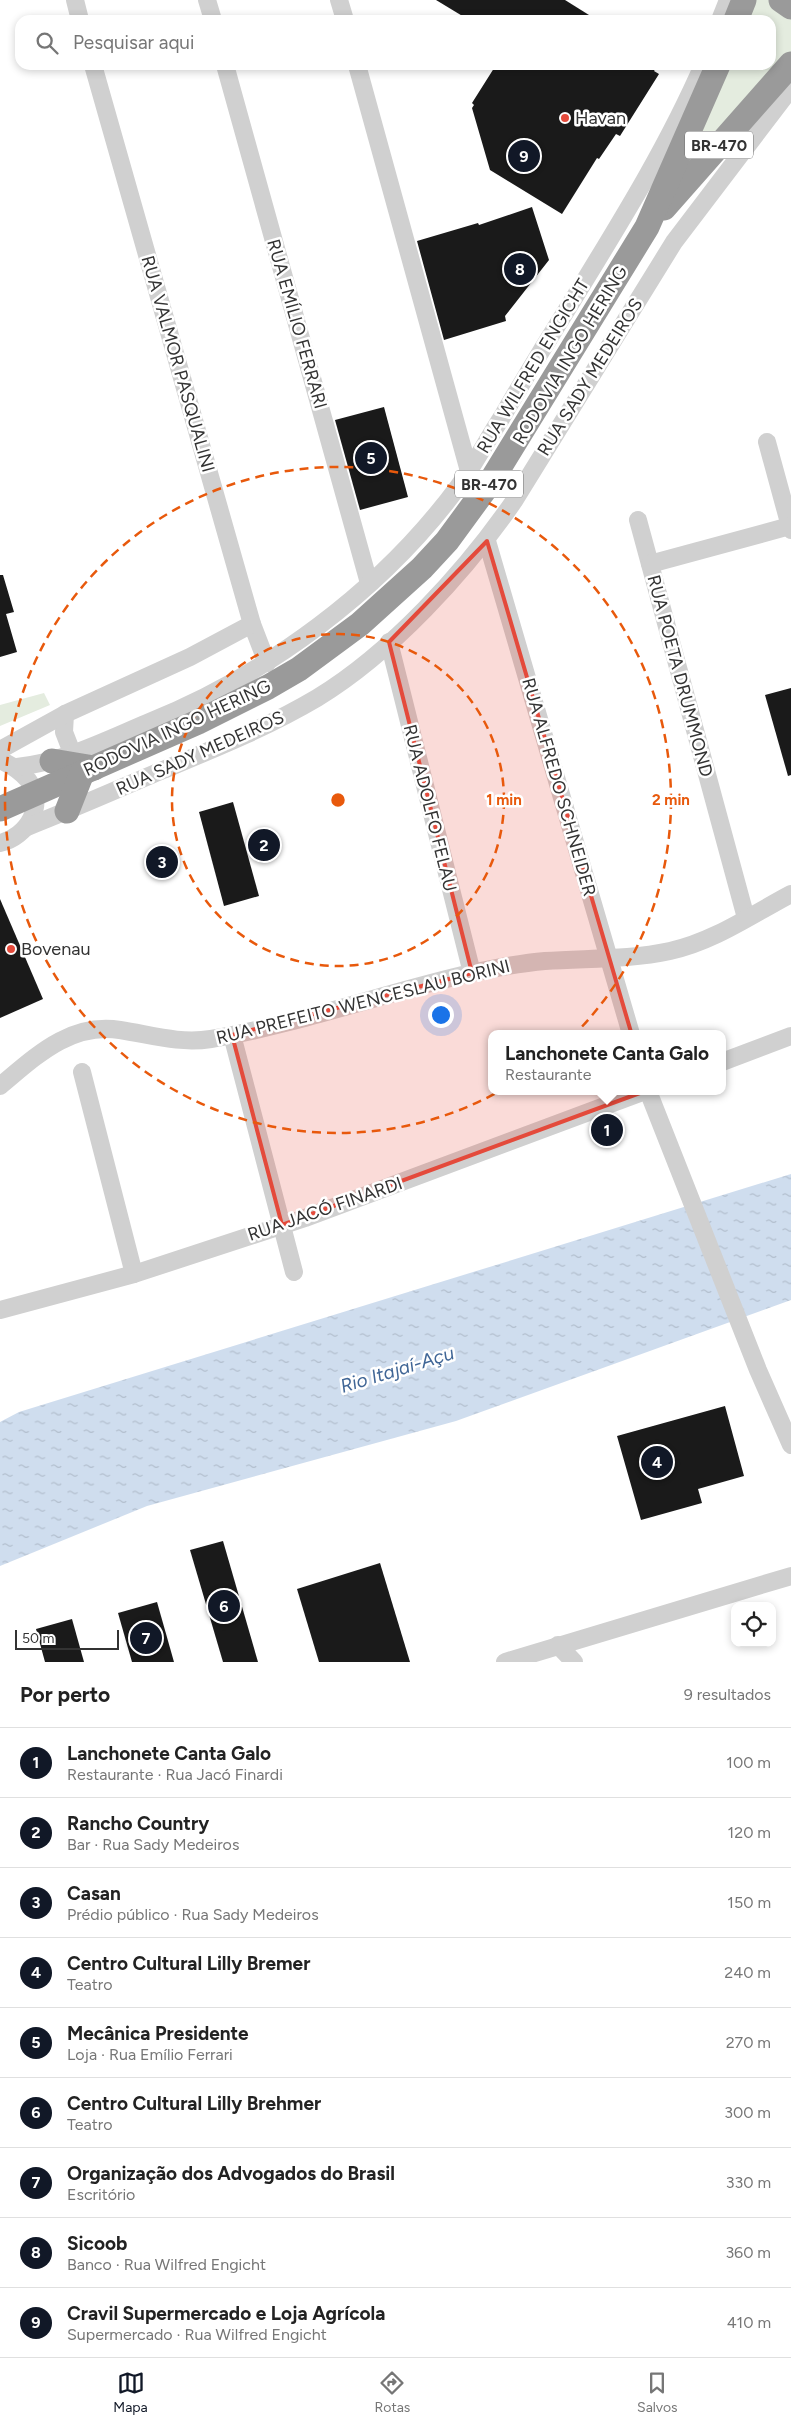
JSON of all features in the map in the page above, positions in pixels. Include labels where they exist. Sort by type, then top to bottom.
[{"type":"highway","points":[[738,15],[744,0]]},
{"type":"highway","points":[[781,0],[791,7]]},
{"type":"highway","name":"RODOVIA INGO HERING","points":[[647,227],[791,64]]},
{"type":"highway","name":"RODOVIA INGO HERING","points":[[0,809],[35,794],[76,764],[237,704],[299,669],[360,624],[416,574],[447,541],[491,482],[647,227],[716,70]]},
{"type":"highway","points":[[67,812],[76,764]]},
{"type":"street","points":[[75,0],[79,15]]},
{"type":"street","points":[[207,0],[212,15]]},
{"type":"street","points":[[339,0],[344,15]]},
{"type":"street","points":[[722,15],[728,0]]},
{"type":"street","name":"RUA VALMOR PASQUALINI","points":[[94,70],[252,624],[267,662]]},
{"type":"street","name":"RUA EMÍLIO FERRARI","points":[[226,70],[369,583]]},
{"type":"street","points":[[358,70],[469,471]]},
{"type":"street","name":"RUA WILFRED ENGICHT","points":[[16,767],[76,764],[216,693],[267,662],[330,615],[369,583],[411,542],[469,471],[637,190],[678,118],[701,70]]},
{"type":"street","name":"RUA SADY MEDEIROS","points":[[0,843],[11,841],[28,827],[269,726],[319,697],[389,642],[460,572],[487,541],[514,501],[674,242],[791,88]]},
{"type":"street","points":[[650,564],[790,528],[767,442]]},
{"type":"street","name":"RUA POETA DRUMMOND","points":[[638,520],[746,918]]},
{"type":"street","name":"RUA ALFREDO SCHNEIDER","points":[[487,541],[630,1030]]},
{"type":"street","points":[[0,750],[65,714],[190,657],[252,624]]},
{"type":"street","name":"RUA ADOLFO FELAU","points":[[389,642],[472,973]]},
{"type":"street","points":[[65,714],[64,732],[76,764]]},
{"type":"street","points":[[0,760],[16,767],[29,781],[35,794],[35,811],[28,827]]},
{"type":"street","name":"RUA PREFEITO WENCESLAU BORINI","points":[[0,1086],[44,1050],[74,1034],[86,1030],[121,1030],[176,1041],[193,1041],[232,1035],[472,973],[526,963],[609,959],[672,951],[710,937],[791,894]]},
{"type":"street","points":[[232,1035],[294,1272]]},
{"type":"street","points":[[726,1060],[791,1036]]},
{"type":"street","points":[[82,1072],[134,1274]]},
{"type":"street","name":"RUA JACÓ FINARDI","points":[[0,1310],[134,1274],[282,1225],[635,1095]]},
{"type":"street","points":[[648,1095],[758,1370],[790,1439]]},
{"type":"street","points":[[506,1662],[791,1576]]},
{"type":"street","points":[[558,1645],[574,1662]]},
{"type":"highlighted area","points":[[487,541],[648,1090],[282,1225],[232,1035],[472,973],[389,642]]},
{"type":"shaded area","points":[[753,0],[771,0],[791,16],[791,53],[673,187],[724,70],[776,70],[776,15],[747,15]]},
{"type":"shaded area","points":[[44,693],[50,705],[0,726],[0,705]]},
{"type":"water","name":"Rio Itajaí-Açu","points":[[791,1174],[791,1300],[456,1421],[147,1506],[0,1566],[0,1422],[19,1412]]},
{"type":"building","points":[[436,0],[565,0],[589,15],[461,15]]},
{"type":"building","name":"Havan","points":[[493,70],[655,70],[659,74],[620,136],[616,134],[599,159],[597,158],[562,214],[490,170],[472,103]]},
{"type":"building","points":[[532,207],[549,260],[505,316],[506,321],[444,340],[417,241],[478,223],[479,225]]},
{"type":"building","points":[[384,407],[408,497],[360,510],[335,420]]},
{"type":"building","points":[[0,575],[3,575],[14,612],[6,614],[17,652],[0,657]]},
{"type":"building","points":[[791,688],[791,775],[788,776],[765,695]]},
{"type":"building","points":[[233,802],[259,896],[224,906],[199,812]]},
{"type":"building","name":"Bovenau","points":[[0,899],[43,999],[0,1018]]},
{"type":"building","points":[[610,1115],[620,1141],[604,1146],[595,1121]]},
{"type":"building","points":[[725,1406],[744,1476],[698,1489],[702,1503],[641,1520],[617,1436]]},
{"type":"building","points":[[223,1541],[258,1662],[223,1662],[190,1550]]},
{"type":"building","points":[[380,1563],[410,1662],[319,1662],[297,1589]]},
{"type":"building","points":[[157,1602],[174,1662],[132,1662],[118,1613]]},
{"type":"building","points":[[72,1619],[84,1662],[45,1662],[36,1629]]},
{"type":"place","name":"Havan","points":[[565,118]]},
{"type":"place","name":"Cravil Supermercado e Loja Agrícola","points":[[524,156]]},
{"type":"place","name":"Sicoob","points":[[520,269]]},
{"type":"place","name":"Mecânica Presidente","points":[[371,458]]},
{"type":"place","name":"Rancho Country","points":[[264,845]]},
{"type":"place","name":"Casan","points":[[162,862]]},
{"type":"place","name":"Bovenau","points":[[11,949]]},
{"type":"place","name":"Lanchonete Canta Galo","points":[[607,1130]]},
{"type":"place","name":"Centro Cultural Lilly Bremer","points":[[657,1462]]},
{"type":"place","name":"Centro Cultural Lilly Brehmer","points":[[224,1606]]},
{"type":"place","name":"Organização dos Advogados do Brasil","points":[[146,1638]]}]
